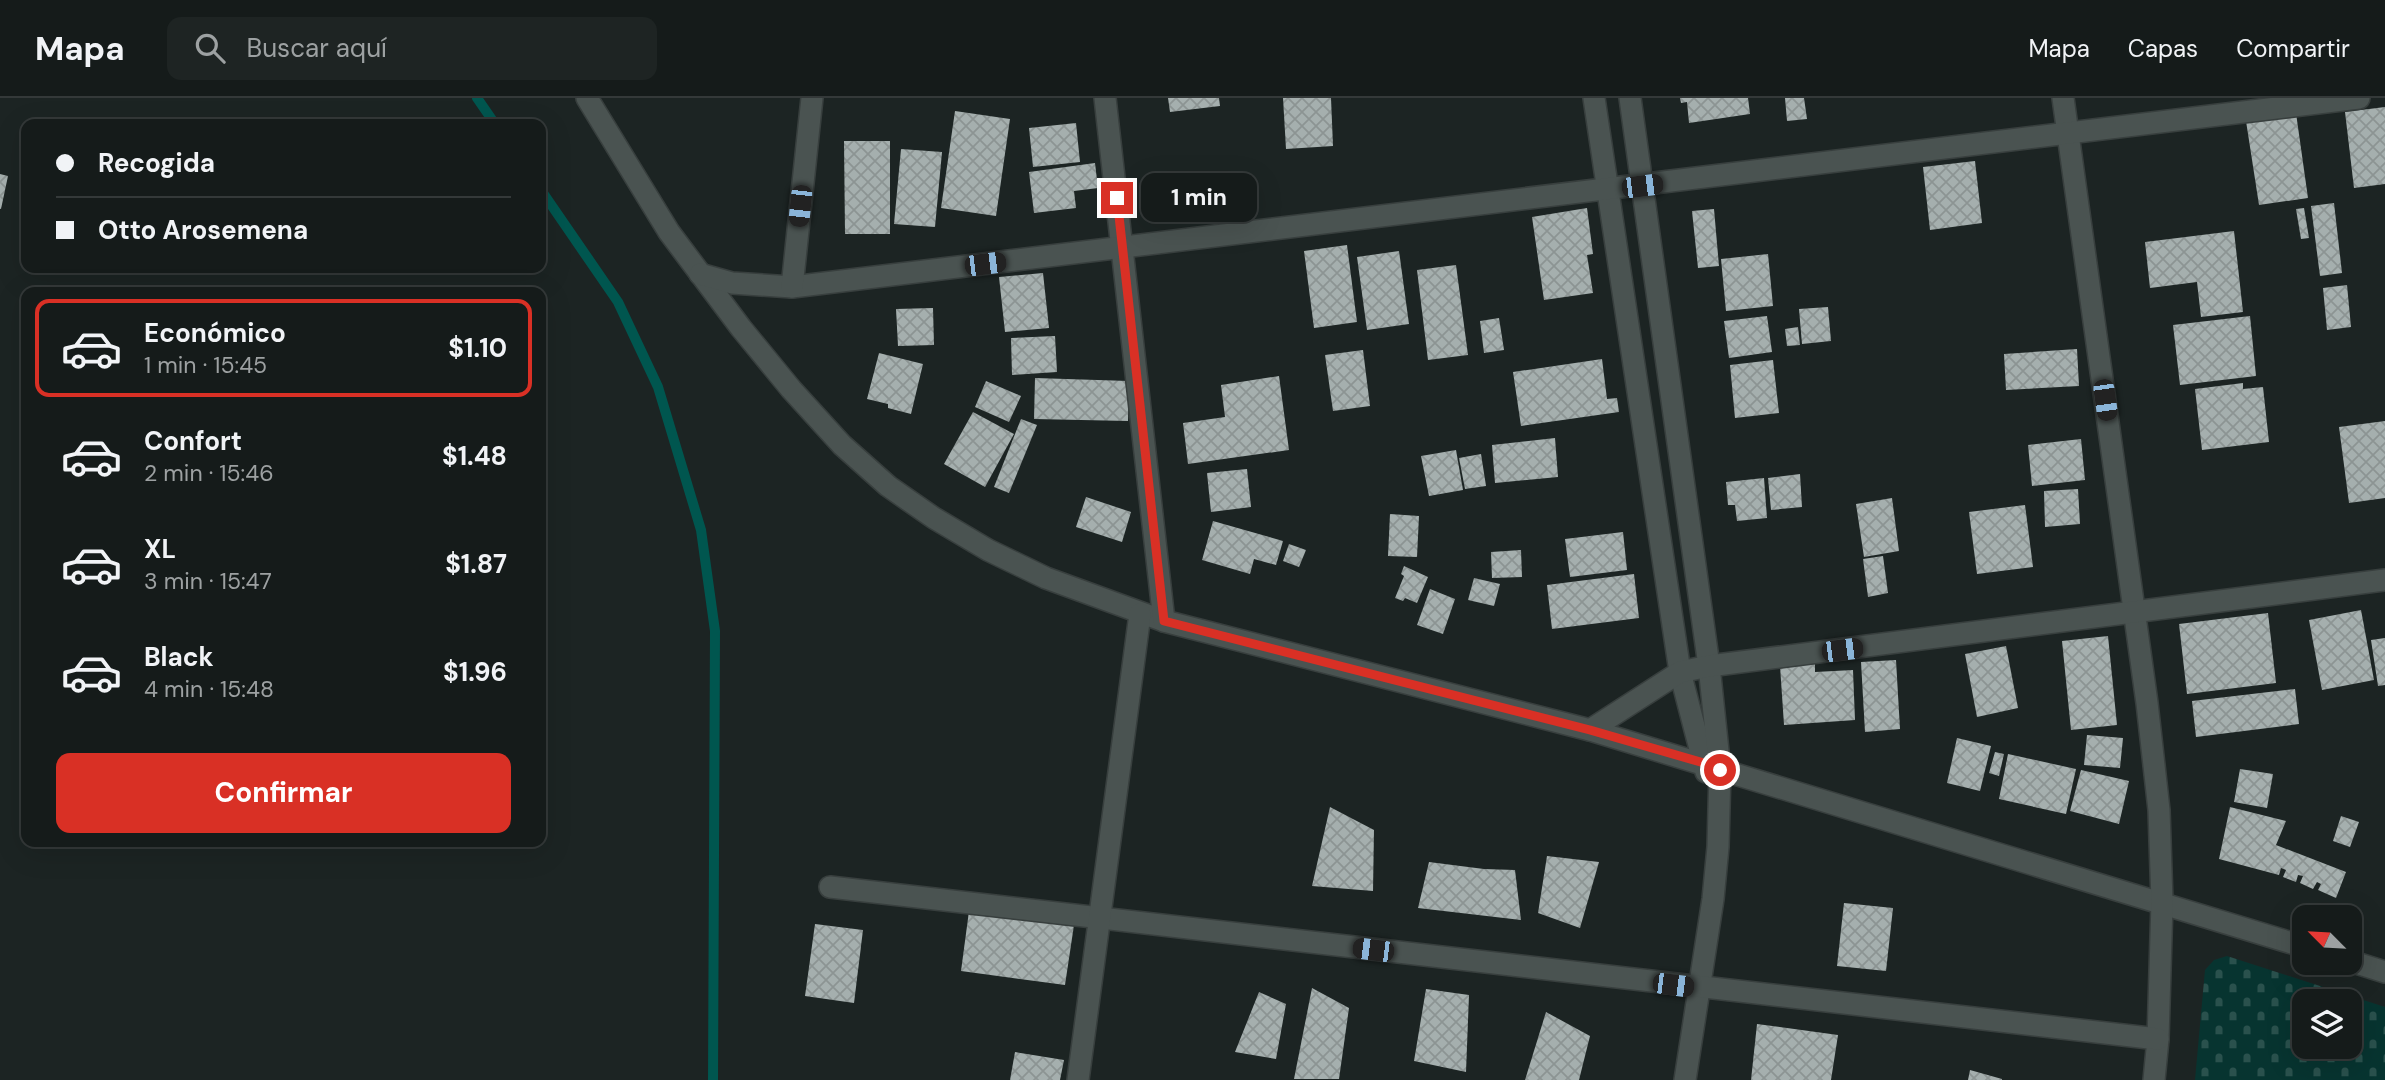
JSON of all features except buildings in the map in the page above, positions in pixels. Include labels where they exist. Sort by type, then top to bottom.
[{"type":"street","points":[[587,98],[669,232],[791,389],[842,445],[888,486],[934,518],[988,550],[1046,578],[1140,614],[1590,730],[2292,943]]},
{"type":"street","points":[[792,287],[812,98]]},
{"type":"street","points":[[1105,98],[1164,621]]},
{"type":"street","points":[[1594,98],[1680,672],[1712,766]]},
{"type":"street","points":[[1630,98],[1709,666],[1712,797],[1718,847],[1713,899],[1685,1080]]},
{"type":"street","points":[[2063,98],[2147,703],[2159,810],[2162,902],[2158,1039],[2154,1080]]},
{"type":"street","points":[[700,274],[732,283],[792,287],[2359,98]]},
{"type":"street","points":[[1590,730],[1680,672],[1709,666],[2385,580]]},
{"type":"street","points":[[1078,1080],[1140,614]]},
{"type":"street","points":[[830,887],[2158,1039]]},
{"type":"street","points":[[2362,965],[2385,972]]},
{"type":"green space","points":[[2227,956],[2329,989],[2292,989],[2292,1059],[2362,1059],[2362,1000],[2385,1007],[2385,1080],[2195,1080],[2205,970],[2214,960]]},
{"type":"waterway","points":[[477,98],[492,119]]},
{"type":"waterway","points":[[546,197],[618,302],[658,387],[701,530],[715,631],[713,1080]]},
{"type":"route","points":[[1117,198],[1164,621],[1590,730],[1720,770]]}]
